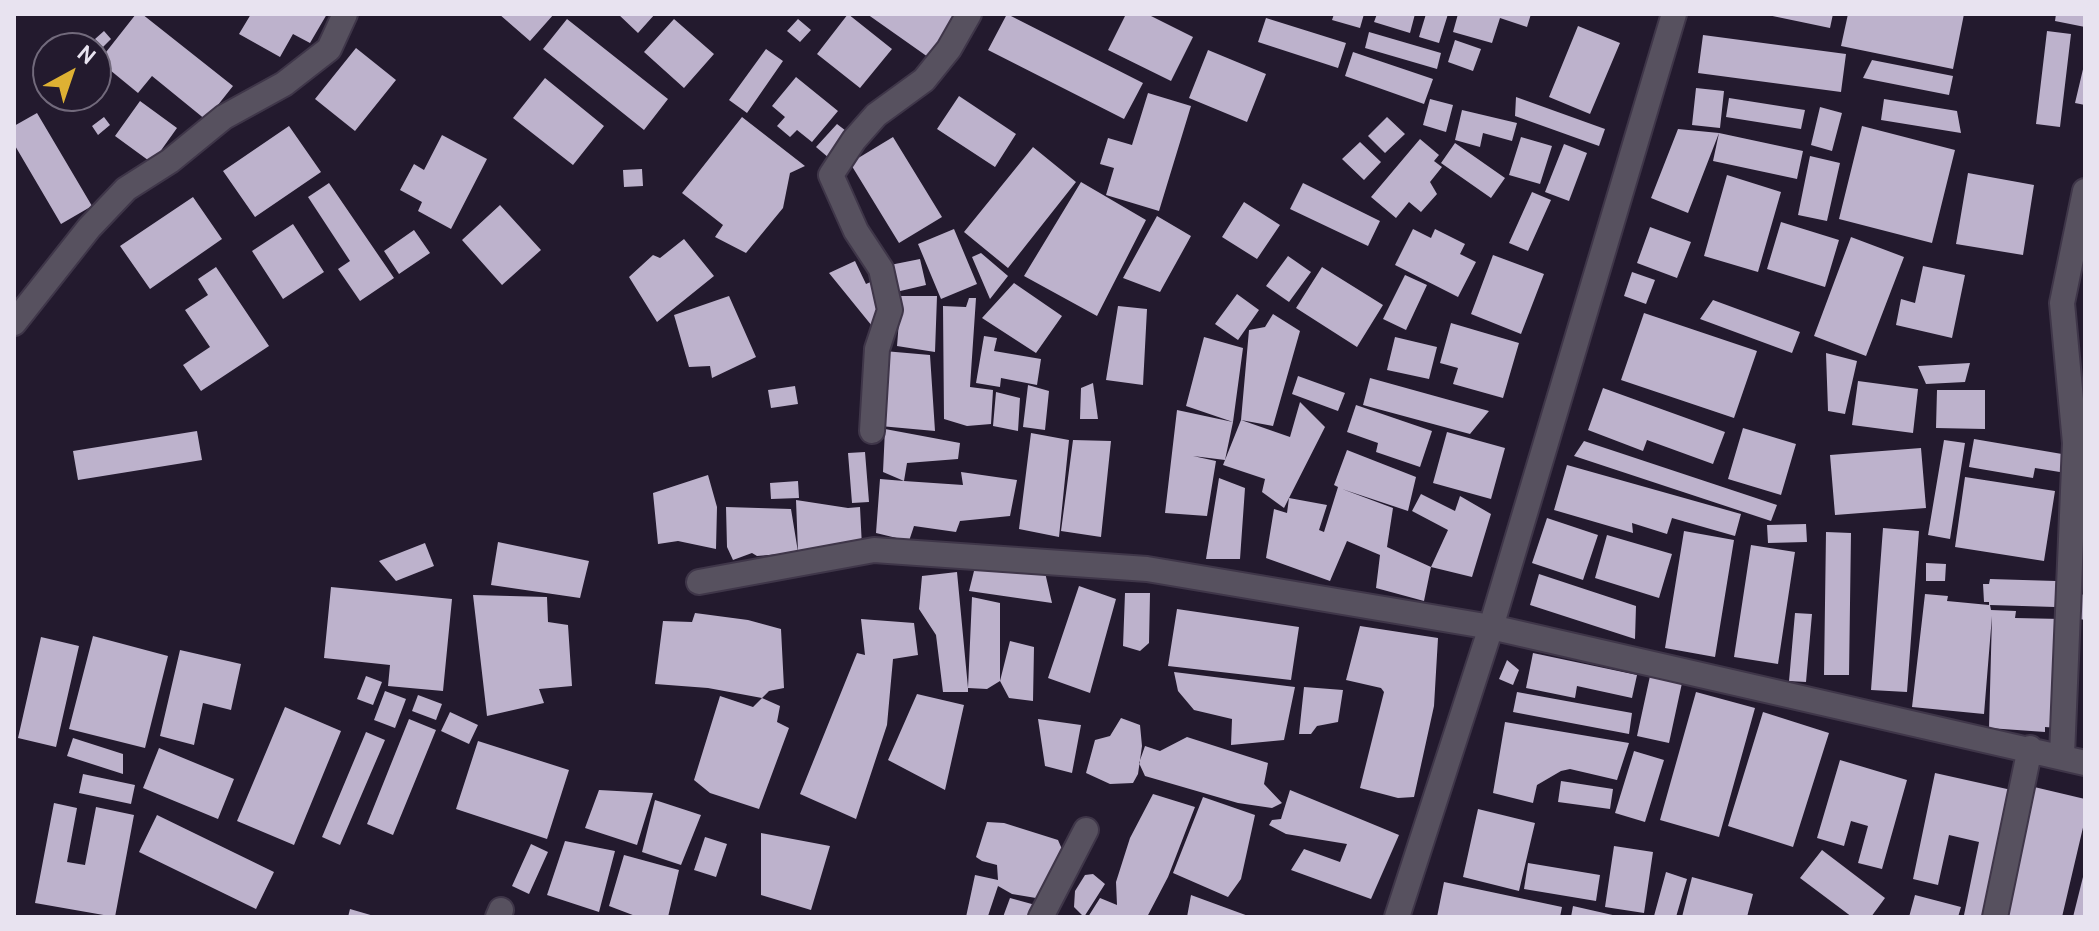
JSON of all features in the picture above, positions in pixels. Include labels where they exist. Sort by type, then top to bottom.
[{"type":"street","points":[[14,323],[89,228],[126,189],[170,161],[224,117],[284,84],[318,58],[329,49],[345,14]]},
{"type":"street","points":[[872,431],[877,349],[890,310],[881,269],[856,231],[831,175],[854,140],[876,115],[924,80],[949,49],[969,14]]},
{"type":"street","points":[[1397,917],[1491,627],[1674,14]]},
{"type":"street","points":[[699,582],[874,550],[1147,569],[1491,627],[2074,759],[2075,443],[2062,303],[2085,191]]},
{"type":"street","points":[[1995,917],[2030,748]]},
{"type":"street","points":[[1041,917],[1086,830]]},
{"type":"building","points":[[136,14],[142,14],[233,86],[206,120],[152,76],[138,93],[112,72],[112,44]]},
{"type":"building","points":[[251,14],[327,14],[310,43],[293,34],[280,57],[239,34]]},
{"type":"building","points":[[499,14],[554,14],[530,41]]},
{"type":"building","points":[[618,14],[655,14],[638,33]]},
{"type":"building","points":[[848,14],[892,49],[860,88],[817,54]]},
{"type":"building","points":[[867,14],[959,14],[928,57]]},
{"type":"building","points":[[1007,14],[1143,83],[1124,119],[988,50]]},
{"type":"building","points":[[1126,14],[1147,14],[1193,37],[1171,81],[1108,50]]},
{"type":"building","points":[[1334,14],[1364,14],[1360,28],[1332,20]]},
{"type":"building","points":[[1377,14],[1415,14],[1410,33],[1374,22]]},
{"type":"building","points":[[1426,14],[1448,14],[1439,43],[1419,37]]},
{"type":"building","points":[[1458,14],[1531,14],[1527,27],[1500,18],[1492,43],[1453,32]]},
{"type":"building","points":[[1763,14],[1833,14],[1830,28]]},
{"type":"building","points":[[1848,14],[1964,14],[1953,69],[1841,46]]},
{"type":"building","points":[[2056,14],[2085,14],[2085,27],[2055,21]]},
{"type":"building","points":[[1266,18],[1346,43],[1338,68],[1258,42]]},
{"type":"building","points":[[567,19],[668,99],[644,130],[543,49]]},
{"type":"building","points":[[674,19],[714,54],[684,88],[644,52]]},
{"type":"building","points":[[798,19],[811,30],[800,42],[787,31]]},
{"type":"building","points":[[1578,26],[1620,43],[1590,114],[1549,97]]},
{"type":"building","points":[[2047,31],[2071,34],[2060,127],[2036,124]]},
{"type":"building","points":[[1369,32],[1441,53],[1437,69],[1365,48]]},
{"type":"building","points":[[1703,35],[1846,54],[1841,92],[1698,73]]},
{"type":"building","points":[[1455,40],[1481,49],[1473,71],[1448,62]]},
{"type":"building","points":[[356,48],[396,80],[355,131],[315,99]]},
{"type":"building","points":[[766,49],[783,61],[747,113],[729,100]]},
{"type":"building","points":[[1208,50],[1266,74],[1247,122],[1189,98]]},
{"type":"building","points":[[1353,52],[1433,79],[1424,104],[1345,76]]},
{"type":"building","points":[[1872,60],[1953,76],[1949,95],[1863,78]]},
{"type":"building","points":[[2085,65],[2085,105],[2075,103]]},
{"type":"building","points":[[796,77],[838,111],[812,142],[797,130],[790,137],[777,126],[785,117],[772,106]]},
{"type":"building","points":[[545,78],[604,126],[573,165],[513,118]]},
{"type":"building","points":[[1696,88],[1724,91],[1720,128],[1692,125]]},
{"type":"building","points":[[1148,93],[1191,106],[1159,211],[1106,195],[1114,168],[1100,164],[1108,138],[1132,145]]},
{"type":"building","points":[[959,96],[1016,134],[995,167],[937,129]]},
{"type":"building","points":[[1516,97],[1605,129],[1599,146],[1515,116]]},
{"type":"building","points":[[1729,98],[1805,110],[1801,129],[1726,117]]},
{"type":"building","points":[[1430,99],[1453,105],[1446,132],[1423,125]]},
{"type":"building","points":[[1884,99],[1957,111],[1961,133],[1881,120]]},
{"type":"building","points":[[140,101],[177,128],[152,163],[115,136]]},
{"type":"building","points":[[1820,107],[1842,113],[1832,151],[1811,145]]},
{"type":"building","points":[[1462,110],[1517,123],[1512,141],[1483,133],[1480,147],[1455,140]]},
{"type":"building","points":[[37,113],[92,206],[61,224],[14,144],[14,126]]},
{"type":"building","points":[[104,117],[110,125],[98,135],[92,126]]},
{"type":"building","points":[[742,117],[805,166],[790,173],[783,208],[746,253],[715,237],[723,225],[682,193]]},
{"type":"building","points":[[1387,117],[1405,134],[1385,153],[1368,136]]},
{"type":"building","points":[[837,124],[850,134],[829,158],[816,147]]},
{"type":"building","points":[[289,126],[321,172],[255,217],[223,171]]},
{"type":"building","points":[[1862,126],[1955,150],[1932,243],[1839,219]]},
{"type":"building","points":[[1678,129],[1719,133],[1688,213],[1651,198]]},
{"type":"building","points":[[1719,133],[1803,151],[1797,179],[1713,161]]},
{"type":"building","points":[[442,135],[487,159],[451,229],[418,211],[422,202],[400,190],[414,164],[424,170]]},
{"type":"building","points":[[893,137],[942,217],[899,243],[850,163]]},
{"type":"building","points":[[1521,137],[1552,146],[1540,184],[1509,175]]},
{"type":"building","points":[[1420,139],[1439,155],[1434,161],[1442,167],[1430,182],[1437,194],[1421,212],[1409,202],[1396,218],[1371,197]]},
{"type":"building","points":[[1360,142],[1381,162],[1364,180],[1342,159]]},
{"type":"building","points":[[1455,143],[1505,178],[1491,198],[1441,163]]},
{"type":"building","points":[[1564,144],[1587,153],[1569,201],[1545,192]]},
{"type":"building","points":[[1033,147],[1076,182],[1008,268],[964,232]]},
{"type":"building","points":[[1810,156],[1840,163],[1827,221],[1798,215]]},
{"type":"building","points":[[642,169],[643,186],[624,187],[623,170]]},
{"type":"building","points":[[1968,173],[2034,185],[2023,255],[1956,244]]},
{"type":"building","points":[[1727,175],[1781,192],[1758,272],[1704,256]]},
{"type":"building","points":[[1081,182],[1146,220],[1097,316],[1024,276]]},
{"type":"building","points":[[329,183],[394,278],[360,301],[338,269],[350,261],[308,197]]},
{"type":"building","points":[[1303,183],[1380,221],[1368,246],[1290,209]]},
{"type":"building","points":[[1532,192],[1551,200],[1528,251],[1509,243]]},
{"type":"building","points":[[193,197],[222,239],[150,289],[120,246]]},
{"type":"building","points":[[1244,202],[1280,225],[1257,259],[1222,237]]},
{"type":"building","points":[[500,205],[541,250],[502,285],[462,240]]},
{"type":"building","points":[[1157,216],[1191,236],[1160,292],[1123,278]]},
{"type":"building","points":[[1781,222],[1839,240],[1825,287],[1767,269]]},
{"type":"building","points":[[293,224],[324,272],[283,299],[252,251]]},
{"type":"building","points":[[1650,227],[1691,242],[1677,278],[1637,263]]},
{"type":"building","points":[[954,229],[977,284],[941,299],[918,244]]},
{"type":"building","points":[[1413,229],[1431,238],[1435,229],[1465,244],[1460,254],[1476,262],[1458,297],[1395,265]]},
{"type":"building","points":[[414,230],[430,253],[399,274],[384,251]]},
{"type":"building","points":[[1851,237],[1904,257],[1866,356],[1814,336]]},
{"type":"building","points":[[684,239],[714,276],[657,322],[629,277],[653,255],[660,258]]},
{"type":"building","points":[[981,253],[1008,276],[990,299],[972,257]]},
{"type":"building","points":[[1493,255],[1544,274],[1521,334],[1471,314]]},
{"type":"building","points":[[1288,256],[1311,272],[1289,302],[1266,286]]},
{"type":"building","points":[[920,259],[926,285],[896,292],[890,265]]},
{"type":"building","points":[[855,261],[866,284],[875,280],[884,320],[872,326],[829,273]]},
{"type":"building","points":[[1923,266],[1965,275],[1952,338],[1896,325],[1901,299],[1915,303]]},
{"type":"building","points":[[216,267],[269,346],[201,391],[183,365],[210,347],[185,310],[208,295],[198,279]]},
{"type":"building","points":[[1322,267],[1383,305],[1357,347],[1296,308]]},
{"type":"building","points":[[1632,272],[1655,280],[1646,304],[1624,296]]},
{"type":"building","points":[[1405,275],[1427,285],[1406,330],[1383,319]]},
{"type":"building","points":[[1014,283],[1062,316],[1036,353],[982,318]]},
{"type":"building","points":[[1237,294],[1259,310],[1238,340],[1215,324]]},
{"type":"building","points":[[729,296],[756,357],[712,378],[710,366],[689,367],[674,315]]},
{"type":"building","points":[[901,296],[937,296],[935,352],[897,346]]},
{"type":"building","points":[[969,298],[976,298],[970,387],[993,390],[991,424],[967,426],[944,419],[943,306],[966,307]]},
{"type":"building","points":[[1713,300],[1800,332],[1792,353],[1700,319]]},
{"type":"building","points":[[1118,306],[1147,309],[1143,385],[1106,380]]},
{"type":"building","points":[[1644,313],[1757,351],[1734,418],[1621,380]]},
{"type":"building","points":[[1273,314],[1300,331],[1273,426],[1241,420],[1249,330],[1265,327]]},
{"type":"building","points":[[1451,323],[1519,343],[1503,398],[1453,384],[1458,368],[1440,363]]},
{"type":"building","points":[[984,336],[997,338],[994,351],[1041,359],[1037,385],[1001,378],[1000,387],[976,383]]},
{"type":"building","points":[[1204,337],[1243,348],[1233,422],[1186,406]]},
{"type":"building","points":[[1395,337],[1437,347],[1429,379],[1387,370]]},
{"type":"building","points":[[884,351],[930,355],[935,431],[880,426]]},
{"type":"building","points":[[1826,353],[1857,361],[1845,414],[1828,411]]},
{"type":"building","points":[[1970,363],[1965,382],[1926,384],[1918,366]]},
{"type":"building","points":[[1298,376],[1345,393],[1338,411],[1292,394]]},
{"type":"building","points":[[1370,378],[1489,411],[1470,434],[1363,405]]},
{"type":"building","points":[[1858,381],[1918,389],[1913,433],[1852,425]]},
{"type":"building","points":[[1093,383],[1098,419],[1080,419],[1081,388]]},
{"type":"building","points":[[1028,385],[1049,391],[1045,430],[1023,427]]},
{"type":"building","points":[[795,386],[798,404],[771,408],[768,390]]},
{"type":"building","points":[[1603,388],[1725,432],[1713,464],[1647,440],[1643,451],[1588,430]]},
{"type":"building","points":[[1937,390],[1985,390],[1985,429],[1936,428]]},
{"type":"building","points":[[996,392],[1020,398],[1018,431],[993,426]]},
{"type":"building","points":[[1300,402],[1325,427],[1284,508],[1262,492],[1265,479],[1223,465],[1241,420],[1290,437]]},
{"type":"building","points":[[1356,405],[1432,431],[1420,467],[1376,452],[1378,443],[1347,432]]},
{"type":"building","points":[[1177,410],[1233,422],[1225,460],[1193,456],[1216,461],[1207,516],[1165,513]]},
{"type":"building","points":[[1743,428],[1796,444],[1781,495],[1728,479]]},
{"type":"building","points":[[885,429],[960,443],[958,459],[907,463],[904,481],[883,472]]},
{"type":"building","points":[[197,431],[202,460],[78,480],[73,451]]},
{"type":"building","points":[[1447,432],[1505,448],[1491,499],[1433,483]]},
{"type":"building","points":[[1031,433],[1069,440],[1059,537],[1019,529]]},
{"type":"building","points":[[1974,439],[2062,454],[2066,473],[2035,468],[2033,478],[1969,467]]},
{"type":"building","points":[[1073,440],[1111,441],[1101,537],[1061,531]]},
{"type":"building","points":[[1944,440],[1965,443],[1950,539],[1928,535]]},
{"type":"building","points":[[1584,441],[1777,505],[1771,521],[1574,456]]},
{"type":"building","points":[[1921,448],[1926,508],[1835,515],[1830,455]]},
{"type":"building","points":[[1347,450],[1416,477],[1408,511],[1342,489],[1393,508],[1387,547],[1431,567],[1424,601],[1376,588],[1380,555],[1347,541],[1330,581],[1266,558],[1274,509],[1287,513],[1289,498],[1327,505],[1319,530],[1324,532],[1338,487],[1334,485]]},
{"type":"building","points":[[865,452],[869,502],[852,503],[848,453]]},
{"type":"building","points":[[1567,465],[1741,514],[1735,536],[1672,518],[1667,534],[1632,523],[1633,533],[1554,510]]},
{"type":"building","points":[[961,472],[1017,480],[1010,516],[960,521],[956,532],[914,526],[909,541],[876,533],[880,479],[963,485]]},
{"type":"building","points":[[708,475],[717,507],[716,549],[678,541],[658,544],[653,493]]},
{"type":"building","points":[[1965,477],[2055,491],[2044,561],[1955,547]]},
{"type":"building","points":[[1219,478],[1245,488],[1240,559],[1206,559]]},
{"type":"building","points":[[798,481],[799,498],[771,499],[770,483]]},
{"type":"building","points":[[1421,494],[1455,511],[1460,496],[1491,514],[1472,577],[1431,567],[1448,530],[1412,511]]},
{"type":"building","points":[[796,500],[860,507],[862,547],[757,556],[752,553],[733,560],[727,547],[726,507],[791,509],[798,552]]},
{"type":"building","points":[[1547,518],[1598,535],[1583,580],[1532,563]]},
{"type":"building","points":[[1806,524],[1807,542],[1768,543],[1767,525]]},
{"type":"building","points":[[1883,528],[1919,531],[1907,692],[1871,690]]},
{"type":"building","points":[[1684,531],[1734,540],[1715,657],[1665,648]]},
{"type":"building","points":[[1826,532],[1851,533],[1849,675],[1824,675]]},
{"type":"building","points":[[1607,535],[1672,554],[1659,598],[1595,578]]},
{"type":"building","points":[[498,542],[589,561],[580,598],[491,585]]},
{"type":"building","points":[[425,543],[434,566],[396,581],[379,561]]},
{"type":"building","points":[[1751,545],[1795,552],[1778,664],[1734,657]]},
{"type":"building","points":[[976,563],[1044,568],[1052,603],[969,591]]},
{"type":"building","points":[[1926,563],[1946,564],[1945,581],[1926,581]]},
{"type":"building","points":[[957,572],[968,692],[943,692],[936,635],[919,609],[922,576]]},
{"type":"building","points":[[1539,574],[1636,606],[1635,639],[1530,605]]},
{"type":"building","points":[[1990,579],[2056,581],[2055,607],[1990,605],[1991,610],[2016,611],[2015,618],[2061,619],[2058,728],[2045,727],[2045,732],[1989,728],[1992,616],[1984,714],[1912,707],[1925,594],[1948,596],[1947,601],[1989,605],[1989,602],[1984,602],[1983,584],[1989,584]]},
{"type":"building","points":[[1079,586],[1116,599],[1090,693],[1048,678]]},
{"type":"building","points":[[331,587],[452,599],[443,691],[388,686],[390,665],[324,658]]},
{"type":"building","points":[[1125,593],[1150,593],[1149,643],[1140,651],[1123,646]]},
{"type":"building","points":[[2075,593],[2085,595],[2085,620],[2070,617]]},
{"type":"building","points":[[473,595],[547,597],[548,622],[568,625],[572,686],[539,689],[544,703],[487,716]]},
{"type":"building","points":[[972,597],[1000,603],[1000,681],[987,689],[968,688]]},
{"type":"building","points":[[1177,609],[1299,627],[1291,680],[1168,666]]},
{"type":"building","points":[[695,613],[748,620],[781,629],[784,688],[769,691],[762,698],[708,688],[655,684],[663,621],[692,622]]},
{"type":"building","points":[[1795,613],[1812,614],[1806,682],[1789,681]]},
{"type":"building","points":[[861,619],[914,623],[918,655],[893,659],[887,725],[856,819],[800,794],[857,653],[865,655]]},
{"type":"building","points":[[1360,626],[1438,638],[1434,706],[1414,797],[1398,798],[1360,788],[1384,692],[1381,688],[1346,680]]},
{"type":"building","points":[[93,636],[168,656],[145,748],[69,729]]},
{"type":"building","points":[[41,637],[79,646],[56,747],[18,738]]},
{"type":"building","points":[[1010,641],[1034,647],[1033,701],[1009,698],[1000,681]]},
{"type":"building","points":[[180,650],[241,664],[231,710],[203,703],[194,745],[160,736]]},
{"type":"building","points":[[1533,653],[1637,675],[1632,698],[1577,686],[1575,698],[1526,688]]},
{"type":"building","points":[[1507,660],[1519,670],[1513,685],[1499,679]]},
{"type":"building","points":[[1174,672],[1295,687],[1284,740],[1231,745],[1232,719],[1194,710],[1178,691]]},
{"type":"building","points":[[366,676],[382,682],[373,705],[357,699]]},
{"type":"building","points":[[1650,676],[1682,683],[1669,743],[1637,736]]},
{"type":"building","points":[[1304,687],[1343,690],[1338,722],[1317,726],[1311,734],[1299,734]]},
{"type":"building","points":[[385,691],[406,699],[395,728],[374,720]]},
{"type":"building","points":[[1517,692],[1632,713],[1629,734],[1513,712]]},
{"type":"building","points":[[1696,692],[1755,708],[1719,837],[1660,820]]},
{"type":"building","points":[[917,694],[964,705],[945,790],[888,760]]},
{"type":"building","points":[[418,695],[442,704],[436,720],[412,711]]},
{"type":"building","points":[[720,696],[753,707],[762,698],[780,706],[777,722],[789,728],[759,809],[710,793],[694,780]]},
{"type":"building","points":[[285,707],[341,731],[294,845],[237,821]]},
{"type":"building","points":[[450,712],[478,725],[469,744],[441,731]]},
{"type":"building","points":[[1763,712],[1829,733],[1793,847],[1728,826]]},
{"type":"building","points":[[1121,718],[1140,725],[1142,746],[1138,774],[1133,783],[1110,784],[1086,773],[1095,740],[1110,736]]},
{"type":"building","points":[[409,719],[436,730],[393,835],[367,824]]},
{"type":"building","points":[[1038,719],[1081,725],[1072,773],[1045,766]]},
{"type":"building","points":[[1505,722],[1629,743],[1617,780],[1570,769],[1537,785],[1533,803],[1493,793]]},
{"type":"building","points":[[366,732],[385,740],[340,845],[322,837]]},
{"type":"building","points":[[1187,737],[1268,763],[1264,784],[1282,803],[1272,808],[1238,803],[1145,776],[1139,763],[1145,746],[1160,751]]},
{"type":"building","points":[[73,738],[123,754],[123,774],[67,756]]},
{"type":"building","points":[[478,741],[569,770],[547,839],[456,809]]},
{"type":"building","points":[[159,748],[234,779],[218,819],[143,788]]},
{"type":"building","points":[[1634,751],[1664,760],[1645,822],[1615,813]]},
{"type":"building","points":[[1840,760],[1907,780],[1882,869],[1858,863],[1868,826],[1851,821],[1844,846],[1817,838]]},
{"type":"building","points":[[1935,773],[2016,791],[1989,917],[1964,915],[1979,842],[1949,835],[1938,885],[1913,879]]},
{"type":"building","points":[[83,774],[135,785],[131,804],[79,793]]},
{"type":"building","points":[[1561,781],[1613,789],[1610,809],[1558,802]]},
{"type":"building","points":[[2030,786],[2085,799],[2085,819],[2062,917],[2000,917]]},
{"type":"building","points":[[599,790],[653,793],[637,845],[585,828]]},
{"type":"building","points":[[1290,790],[1399,835],[1371,899],[1291,870],[1304,849],[1340,862],[1347,844],[1286,834],[1269,825],[1272,820],[1281,819]]},
{"type":"building","points":[[1153,794],[1195,807],[1168,877],[1147,917],[1088,917],[1100,898],[1117,905],[1116,882],[1130,838]]},
{"type":"building","points":[[1203,797],[1255,815],[1241,879],[1228,897],[1173,873]]},
{"type":"building","points":[[655,800],[701,815],[681,865],[642,852]]},
{"type":"building","points":[[54,803],[77,808],[67,862],[85,865],[96,807],[134,815],[115,917],[35,903]]},
{"type":"building","points":[[1478,809],[1535,823],[1519,891],[1463,877]]},
{"type":"building","points":[[157,815],[274,872],[256,909],[139,852]]},
{"type":"building","points":[[987,822],[1004,823],[1058,840],[1065,856],[1042,899],[1012,894],[998,886],[988,916],[966,917],[975,875],[998,880],[997,865],[976,857]]},
{"type":"building","points":[[761,833],[830,846],[811,910],[761,895]]},
{"type":"building","points":[[705,837],[727,844],[716,877],[694,870]]},
{"type":"building","points":[[565,841],[615,851],[599,912],[547,895]]},
{"type":"building","points":[[531,844],[548,852],[529,894],[512,886]]},
{"type":"building","points":[[1614,846],[1653,852],[1644,913],[1605,907]]},
{"type":"building","points":[[1822,850],[1885,898],[1871,917],[1852,917],[1800,878]]},
{"type":"building","points":[[624,855],[679,870],[668,917],[638,917],[609,906]]},
{"type":"building","points":[[1528,863],[1600,875],[1596,901],[1524,889]]},
{"type":"building","points":[[1666,872],[1687,879],[1676,917],[1654,916]]},
{"type":"building","points":[[2084,873],[2085,917],[2073,917]]},
{"type":"building","points":[[1093,874],[1105,884],[1084,917],[1074,907],[1075,891],[1085,875]]},
{"type":"building","points":[[1692,877],[1753,894],[1747,917],[1682,917]]},
{"type":"building","points":[[1444,882],[1562,907],[1560,917],[1437,917]]},
{"type":"building","points":[[1191,895],[1251,917],[1187,917]]},
{"type":"building","points":[[1915,895],[1961,907],[1958,917],[1909,917]]},
{"type":"building","points":[[1010,898],[1039,906],[1035,917],[1003,917]]},
{"type":"building","points":[[1573,906],[1617,916],[1617,917],[1571,917]]},
{"type":"building","points":[[350,909],[374,916],[348,917]]}]
